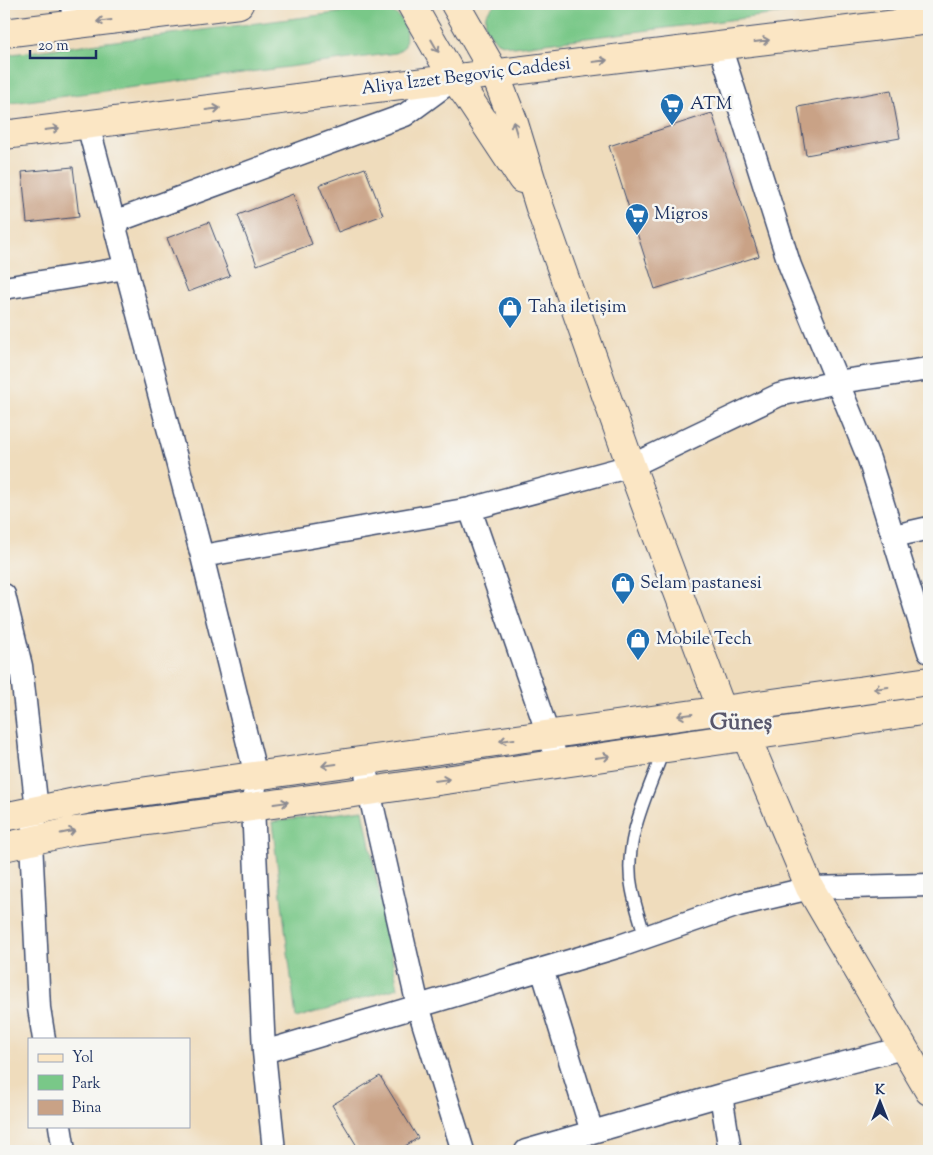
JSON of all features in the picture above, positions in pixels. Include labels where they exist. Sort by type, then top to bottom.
[{"type":"street","points":[[4,33],[73,14],[230,4]]},
{"type":"street","points":[[411,4],[454,79],[540,208]]},
{"type":"street","points":[[455,4],[495,74],[513,120],[540,208],[631,466],[722,710],[746,736],[810,888],[929,1091]]},
{"type":"street","name":"Aliya İzzet Begoviç Caddesi","points":[[4,135],[929,20]]},
{"type":"street","points":[[720,46],[790,266],[869,459],[929,652]]},
{"type":"street","points":[[114,222],[405,115],[454,79]]},
{"type":"street","points":[[88,125],[202,556],[256,776],[253,806],[264,1052],[274,1151]]},
{"type":"street","points":[[4,288],[126,268]]},
{"type":"street","points":[[202,556],[470,509],[631,466],[779,395],[838,382],[929,369]]},
{"type":"street","points":[[470,509],[558,763]]},
{"type":"street","points":[[894,536],[929,528]]},
{"type":"street","points":[[4,596],[21,666],[37,810],[31,841],[39,1008],[44,1038]]},
{"type":"street","points":[[4,817],[90,799],[929,681]]},
{"type":"street","points":[[4,847],[74,831],[369,791],[929,710]]},
{"type":"street","points":[[364,760],[369,791],[418,1006],[463,1151]]},
{"type":"street","points":[[264,1052],[645,938],[738,906],[810,888],[929,884]]},
{"type":"street","points":[[542,969],[592,1132]]},
{"type":"street","points":[[526,1151],[721,1095],[903,1048]]},
{"type":"street","points":[[721,1095],[730,1151]]},
{"type":"street","points":[[60,1128],[64,1151]]},
{"type":"lane","points":[[645,938],[631,888],[630,852],[635,827],[665,748]]},
{"type":"green space","points":[[495,4],[857,4],[514,47],[497,42],[485,27],[486,14]]},
{"type":"green space","points":[[384,7],[396,14],[405,27],[405,46],[396,53],[4,104],[4,55]]},
{"type":"green space","points":[[363,810],[398,988],[296,1018],[272,822]]},
{"type":"building","points":[[891,90],[900,138],[806,155],[798,107]]},
{"type":"building","points":[[712,113],[759,256],[655,289],[609,146]]},
{"type":"building","points":[[73,167],[79,217],[27,223],[22,172]]},
{"type":"building","points":[[365,168],[383,215],[338,232],[319,185]]},
{"type":"building","points":[[293,194],[312,244],[257,265],[238,215]]},
{"type":"building","points":[[209,222],[230,276],[188,292],[167,238]]},
{"type":"building","points":[[380,1076],[418,1138],[397,1151],[360,1151],[332,1105]]},
{"type":"place","name":"ATM","points":[[672,126]]},
{"type":"place","name":"Migros","points":[[637,236]]},
{"type":"place","name":"Taha iletişim","points":[[510,329]]},
{"type":"place","name":"Selam pastanesi","points":[[623,605]]},
{"type":"place","name":"Mobile Tech","points":[[638,661]]},
{"type":"district","name":"Güneş","points":[[741,724]]}]
